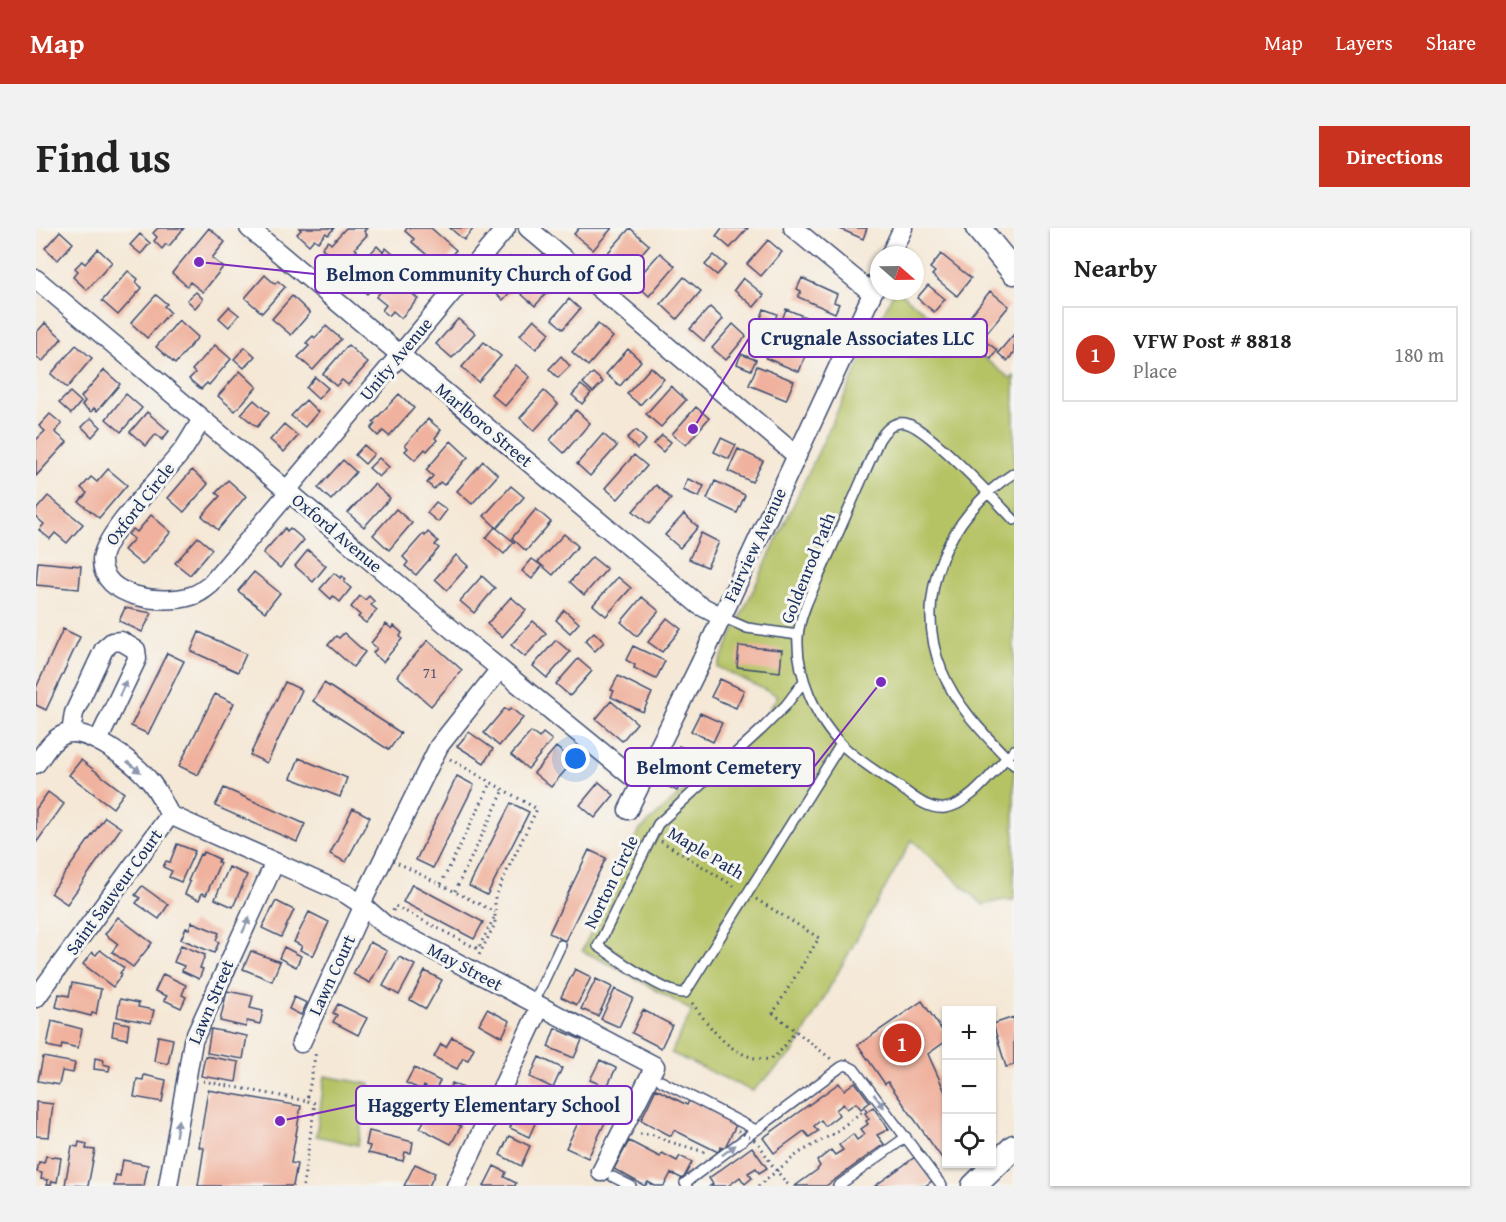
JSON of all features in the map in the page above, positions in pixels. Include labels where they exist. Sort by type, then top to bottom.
[{"type":"street","name":"Marlboro Street","points":[[249,228],[699,605],[722,617]]},
{"type":"street","name":"Unity Avenue","points":[[288,491],[506,228]]},
{"type":"street","points":[[528,228],[796,456]]},
{"type":"street","points":[[793,228],[870,282]]},
{"type":"street","points":[[894,246],[903,228]]},
{"type":"street","points":[[978,228],[1014,272]]},
{"type":"street","name":"Oxford Avenue","points":[[36,279],[500,669],[641,784]]},
{"type":"street","name":"Fairview Avenue","points":[[628,810],[722,617],[870,299]]},
{"type":"street","name":"Oxford Circle","points":[[202,419],[183,450],[107,542],[102,562],[104,574],[110,583],[126,592],[147,597],[177,599],[199,593],[211,584],[288,491]]},
{"type":"street","points":[[71,733],[73,716],[104,649],[112,642],[121,641],[136,650],[137,659],[98,741]]},
{"type":"street","points":[[362,905],[439,746],[500,669]]},
{"type":"street","points":[[36,764],[54,741],[62,735],[83,734],[98,741],[146,776],[170,815]]},
{"type":"street","name":"May Street","points":[[170,815],[342,892],[362,905],[385,925],[655,1066],[607,1174]]},
{"type":"street","name":"Saint Sauveur Court","points":[[36,998],[170,815]]},
{"type":"street","name":"Lawn Street","points":[[168,1186],[193,1041],[275,862]]},
{"type":"street","name":"Lawn Court","points":[[301,1043],[362,905]]},
{"type":"street","points":[[456,1186],[536,1005]]},
{"type":"street","points":[[974,1186],[1002,1149]]},
{"type":"lane","name":"Goldenrod Path","points":[[989,493],[922,432],[902,423],[891,426],[879,440],[813,589],[798,635],[798,655],[804,681],[815,707],[841,744],[863,762],[924,803],[945,808],[958,804],[969,796],[1014,750]]},
{"type":"lane","points":[[1014,473],[968,512],[952,535],[934,580],[931,615],[934,644],[942,671],[950,687],[972,718],[1014,765]]},
{"type":"lane","points":[[989,493],[1014,520]]},
{"type":"lane","points":[[722,617],[747,628],[777,634],[798,635]]},
{"type":"lane","name":"Norton Circle","points":[[685,993],[678,994],[666,989],[598,946],[658,824],[762,729],[786,705],[804,681]]},
{"type":"lane","points":[[685,993],[841,744]]},
{"type":"lane","points":[[536,1005],[561,945]]},
{"type":"lane","points":[[684,1185],[841,1066],[846,1065],[852,1067],[942,1186]]},
{"type":"lane","points":[[661,1081],[756,1130]]},
{"type":"lane","points":[[838,1186],[906,1137]]},
{"type":"lane","points":[[607,1174],[631,1186]]},
{"type":"path","points":[[446,756],[537,809],[495,896],[495,924],[476,959]]},
{"type":"path","points":[[441,884],[491,783]]},
{"type":"path","points":[[455,891],[504,790]]},
{"type":"path","name":"Maple Path","points":[[652,836],[819,938],[773,1013],[796,1032]]},
{"type":"path","points":[[396,862],[495,914]]},
{"type":"path","points":[[391,915],[395,906],[478,949],[495,914]]},
{"type":"path","points":[[685,993],[712,1029],[728,1045],[739,1052],[752,1057],[769,1059],[796,1032],[841,1066]]},
{"type":"path","points":[[301,1043],[316,1051],[307,1101]]},
{"type":"path","points":[[195,1079],[315,1102],[303,1186]]},
{"type":"path","points":[[758,1186],[805,1149],[839,1130],[878,1100]]},
{"type":"path","points":[[738,1131],[757,1142],[789,1186]]},
{"type":"path","points":[[632,1135],[647,1133],[711,1154]]},
{"type":"path","points":[[996,1135],[1002,1149]]},
{"type":"path","points":[[697,1156],[700,1150]]},
{"type":"green space","points":[[890,300],[910,300],[1011,379],[1014,376],[1014,900],[983,905],[912,840],[793,1053],[752,1091],[671,1053],[692,1011],[620,969],[582,951],[639,831],[763,718],[778,696],[717,667]]},
{"type":"green space","points":[[325,1076],[370,1084],[358,1145],[316,1136]]},
{"type":"building","points":[[158,228],[184,228],[169,246],[166,244],[162,249],[154,241],[157,237],[153,233]]},
{"type":"building","points":[[209,228],[225,242],[212,258],[223,267],[203,292],[190,282],[187,286],[172,273]]},
{"type":"building","points":[[299,228],[334,228],[318,242],[314,239],[309,245],[297,234],[301,230]]},
{"type":"building","points":[[346,228],[367,228],[364,231],[367,235],[355,248],[357,250],[352,256],[350,255],[342,264],[339,260],[333,266],[322,256],[325,251],[322,248],[328,241],[331,244]]},
{"type":"building","points":[[407,228],[431,228],[456,250],[441,267],[412,242],[414,239],[405,231]]},
{"type":"building","points":[[450,228],[474,228],[464,240]]},
{"type":"building","points":[[579,228],[612,228],[593,250],[574,234]]},
{"type":"building","points":[[630,228],[649,245],[623,275],[603,258]]},
{"type":"building","points":[[722,228],[748,228],[730,248],[716,236]]},
{"type":"building","points":[[838,228],[867,228],[863,239]]},
{"type":"building","points":[[60,231],[73,243],[58,260],[45,248]]},
{"type":"building","points":[[140,234],[150,243],[141,254],[130,245]]},
{"type":"building","points":[[768,240],[782,252],[761,276],[747,264]]},
{"type":"building","points":[[377,246],[383,252],[386,248],[395,256],[392,260],[395,263],[367,294],[350,279],[354,276],[348,271],[359,259],[363,262]]},
{"type":"building","points":[[98,249],[112,262],[87,290],[73,277],[78,271],[75,268],[82,261],[85,264]]},
{"type":"building","points":[[660,253],[675,266],[649,296],[634,282]]},
{"type":"building","points":[[941,254],[971,278],[957,296],[932,275],[935,272],[930,268]]},
{"type":"building","points":[[714,255],[726,265],[717,275],[705,265]]},
{"type":"building","points":[[510,257],[528,272],[503,300],[485,284]]},
{"type":"building","points":[[128,271],[138,279],[136,282],[142,288],[118,315],[102,301]]},
{"type":"building","points":[[265,275],[275,284],[278,281],[285,287],[262,313],[245,298]]},
{"type":"building","points":[[536,275],[551,288],[535,306],[520,293]]},
{"type":"building","points":[[394,277],[418,299],[401,318],[393,311],[389,316],[382,310],[386,305],[376,297]]},
{"type":"building","points":[[684,277],[701,291],[677,319],[661,304]]},
{"type":"building","points":[[743,278],[764,295],[754,307],[734,290]]},
{"type":"building","points":[[802,278],[837,294],[834,302],[839,304],[835,313],[798,297],[801,291],[797,289]]},
{"type":"building","points":[[928,285],[945,299],[934,312],[919,300],[924,300],[924,290]]},
{"type":"building","points":[[990,291],[1009,306],[986,334],[968,319]]},
{"type":"building","points":[[196,292],[203,299],[195,308],[187,300]]},
{"type":"building","points":[[156,295],[167,304],[164,306],[170,312],[147,338],[131,323]]},
{"type":"building","points":[[292,296],[310,313],[291,335],[272,319]]},
{"type":"building","points":[[569,299],[580,309],[563,329],[552,319]]},
{"type":"building","points":[[229,307],[239,315],[229,327],[219,318]]},
{"type":"building","points":[[710,307],[723,319],[704,341],[690,329]]},
{"type":"building","points":[[764,309],[777,314],[773,326],[760,321]]},
{"type":"building","points":[[786,309],[820,323],[811,345],[778,331]]},
{"type":"building","points":[[458,319],[475,333],[452,358],[436,344]]},
{"type":"building","points":[[534,319],[550,333],[536,349],[520,335]]},
{"type":"building","points":[[179,320],[198,337],[175,364],[156,347]]},
{"type":"building","points":[[45,323],[62,338],[42,362],[36,356],[36,333]]},
{"type":"building","points":[[598,324],[613,337],[588,366],[572,352]]},
{"type":"building","points":[[733,324],[746,336],[726,360],[712,348]]},
{"type":"building","points":[[326,326],[341,339],[313,370],[298,357],[309,346],[306,343],[313,336],[315,338]]},
{"type":"building","points":[[1014,334],[1014,353],[1007,361],[998,353]]},
{"type":"building","points":[[774,338],[807,351],[799,372],[766,358]]},
{"type":"building","points":[[985,341],[997,350],[991,359],[979,350]]},
{"type":"building","points":[[484,342],[501,356],[478,382],[462,367]]},
{"type":"building","points":[[76,345],[92,358],[67,388],[51,374]]},
{"type":"building","points":[[215,345],[231,359],[209,385],[207,383],[201,389],[189,379],[195,373],[192,370]]},
{"type":"building","points":[[348,345],[368,363],[348,385],[342,380],[336,386],[323,374]]},
{"type":"building","points":[[245,347],[255,356],[244,368],[234,359]]},
{"type":"building","points":[[628,349],[641,361],[620,386],[606,374]]},
{"type":"building","points":[[741,354],[756,360],[751,370],[737,364]]},
{"type":"building","points":[[561,356],[570,366],[558,378],[549,369]]},
{"type":"building","points":[[516,365],[530,377],[505,406],[491,394]]},
{"type":"building","points":[[757,366],[794,381],[786,400],[749,385]]},
{"type":"building","points":[[651,367],[664,379],[640,405],[627,394]]},
{"type":"building","points":[[104,370],[120,384],[97,411],[94,408],[91,412],[82,405],[85,401],[81,397]]},
{"type":"building","points":[[240,371],[257,387],[235,411],[218,396]]},
{"type":"building","points":[[593,373],[603,382],[593,392],[583,383]]},
{"type":"building","points":[[315,377],[328,388],[318,399],[306,388]]},
{"type":"building","points":[[581,385],[591,393],[582,404],[572,395]]},
{"type":"building","points":[[671,386],[686,400],[661,427],[646,414]]},
{"type":"building","points":[[544,391],[558,404],[534,431],[520,418]]},
{"type":"building","points":[[70,392],[81,402],[71,414],[59,403]]},
{"type":"building","points":[[126,394],[142,408],[121,432],[106,419]]},
{"type":"building","points":[[399,394],[414,408],[389,436],[383,431],[378,436],[371,429],[375,424],[373,422]]},
{"type":"building","points":[[254,400],[269,413],[257,427],[241,414]]},
{"type":"building","points":[[306,400],[318,412],[305,427],[291,416]]},
{"type":"building","points":[[696,407],[709,418],[686,445],[672,434]]},
{"type":"building","points":[[576,410],[590,423],[564,453],[550,440]]},
{"type":"building","points":[[147,412],[169,431],[162,440],[156,434],[146,446],[130,432]]},
{"type":"building","points":[[50,414],[62,424],[55,432],[67,442],[36,476],[36,440],[45,431],[39,426]]},
{"type":"building","points":[[91,418],[101,427],[92,437],[82,427]]},
{"type":"building","points":[[428,419],[441,430],[435,438],[437,440],[415,460],[405,451],[408,448],[405,445]]},
{"type":"building","points":[[284,424],[298,436],[284,452],[270,440]]},
{"type":"building","points":[[636,430],[646,440],[637,449],[627,438]]},
{"type":"building","points":[[603,434],[617,446],[590,476],[577,464]]},
{"type":"building","points":[[662,435],[671,442],[663,452],[654,444]]},
{"type":"building","points":[[721,438],[736,445],[729,459],[714,452]]},
{"type":"building","points":[[451,441],[468,457],[444,485],[440,482],[434,489],[427,483],[433,476],[426,470]]},
{"type":"building","points":[[364,445],[374,454],[365,464],[355,455]]},
{"type":"building","points":[[738,449],[763,461],[752,482],[728,471]]},
{"type":"building","points":[[634,455],[647,466],[618,499],[605,488]]},
{"type":"building","points":[[379,458],[389,467],[379,477],[369,468]]},
{"type":"building","points":[[343,460],[356,472],[331,500],[318,488]]},
{"type":"building","points":[[483,461],[498,475],[472,504],[457,491]]},
{"type":"building","points":[[108,469],[127,485],[99,518],[79,502],[87,493],[81,488],[91,477],[97,482]]},
{"type":"building","points":[[192,470],[208,484],[184,512],[168,498]]},
{"type":"building","points":[[688,479],[704,486],[699,497],[683,490]]},
{"type":"building","points":[[228,480],[246,496],[218,530],[202,516],[220,496],[216,493]]},
{"type":"building","points":[[715,481],[745,495],[737,513],[707,499]]},
{"type":"building","points":[[374,484],[390,498],[364,527],[348,513]]},
{"type":"building","points":[[656,485],[671,499],[649,524],[633,511]]},
{"type":"building","points":[[511,486],[524,497],[497,528],[484,516]]},
{"type":"building","points":[[48,496],[83,524],[67,543],[55,533],[50,539],[39,530],[44,524],[36,517],[36,510]]},
{"type":"building","points":[[436,502],[447,510],[438,522],[427,513]]},
{"type":"building","points":[[396,509],[412,523],[389,550],[373,535]]},
{"type":"building","points":[[536,509],[551,522],[526,551],[512,538]]},
{"type":"building","points":[[684,514],[698,527],[680,548],[665,535]]},
{"type":"building","points":[[151,515],[171,532],[142,565],[124,550],[134,539],[128,534],[133,529],[137,532]]},
{"type":"building","points":[[495,527],[514,542],[504,554],[486,538]]},
{"type":"building","points":[[285,528],[287,531],[290,528],[304,540],[280,568],[263,553]]},
{"type":"building","points":[[428,532],[438,541],[435,545],[439,548],[416,575],[405,566],[408,562],[403,557],[423,534],[425,536]]},
{"type":"building","points":[[701,533],[719,542],[707,567],[689,559]]},
{"type":"building","points":[[564,534],[578,546],[553,575],[538,562]]},
{"type":"building","points":[[198,537],[212,549],[190,575],[175,563]]},
{"type":"building","points":[[308,550],[326,566],[313,582],[295,566]]},
{"type":"building","points":[[456,555],[468,566],[447,590],[435,579]]},
{"type":"building","points":[[592,557],[607,569],[584,595],[570,582]]},
{"type":"building","points":[[532,559],[542,566],[532,579],[522,571]]},
{"type":"building","points":[[38,562],[81,566],[79,589],[36,585]]},
{"type":"building","points":[[254,572],[280,593],[265,612],[238,591]]},
{"type":"building","points":[[334,573],[346,579],[344,582],[351,588],[340,602],[333,596],[331,599],[320,589]]},
{"type":"building","points":[[482,576],[495,588],[474,613],[460,601]]},
{"type":"building","points":[[618,577],[631,588],[606,616],[593,605]]},
{"type":"building","points":[[360,596],[365,600],[369,596],[374,601],[371,605],[377,610],[366,623],[351,607]]},
{"type":"building","points":[[511,597],[526,610],[502,637],[487,624]]},
{"type":"building","points":[[642,597],[659,611],[637,636],[621,622]]},
{"type":"building","points":[[125,608],[152,613],[142,632],[119,621]]},
{"type":"building","points":[[564,610],[579,623],[570,633],[556,620]]},
{"type":"building","points":[[667,618],[681,629],[662,652],[648,642]]},
{"type":"building","points":[[533,621],[546,633],[525,657],[511,645]]},
{"type":"building","points":[[386,624],[392,629],[394,626],[402,633],[400,636],[402,639],[383,662],[373,653],[377,648],[371,643]]},
{"type":"building","points":[[63,629],[80,637],[46,710],[36,705],[36,688]]},
{"type":"building","points":[[199,632],[246,654],[238,672],[191,651]]},
{"type":"building","points":[[594,632],[604,642],[595,651],[585,641]]},
{"type":"building","points":[[344,633],[365,652],[353,667],[328,645],[336,636],[339,638]]},
{"type":"building","points":[[428,640],[462,670],[431,706],[397,676]]},
{"type":"building","points":[[556,640],[570,652],[547,678],[533,666]]},
{"type":"building","points":[[633,646],[665,661],[656,679],[634,668],[635,665],[626,660]]},
{"type":"building","points":[[739,646],[782,650],[780,672],[737,667]]},
{"type":"building","points":[[167,653],[184,661],[148,734],[131,726]]},
{"type":"building","points":[[578,659],[592,671],[570,696],[556,684]]},
{"type":"building","points":[[618,676],[652,693],[643,712],[611,697],[614,691],[611,690]]},
{"type":"building","points":[[720,679],[744,690],[736,708],[711,697]]},
{"type":"building","points":[[285,682],[302,690],[267,763],[250,755]]},
{"type":"building","points":[[324,683],[401,733],[389,750],[313,701]]},
{"type":"building","points":[[215,694],[234,703],[198,775],[179,766]]},
{"type":"building","points":[[611,701],[637,723],[622,741],[596,719]]},
{"type":"building","points":[[505,708],[508,711],[511,708],[523,718],[499,746],[484,733]]},
{"type":"building","points":[[700,713],[722,723],[713,742],[691,731]]},
{"type":"building","points":[[469,732],[493,749],[484,763],[457,746]]},
{"type":"building","points":[[531,732],[539,738],[543,733],[552,740],[528,769],[511,755]]},
{"type":"building","points":[[679,746],[699,755],[689,777],[669,767]]},
{"type":"building","points":[[556,747],[567,756],[564,761],[570,765],[551,787],[534,773]]},
{"type":"building","points":[[299,758],[347,778],[340,797],[291,778]]},
{"type":"building","points":[[81,760],[124,793],[113,808],[69,775]]},
{"type":"building","points":[[667,775],[681,782],[677,791],[663,784]]},
{"type":"building","points":[[457,776],[474,785],[433,868],[416,860]]},
{"type":"building","points":[[599,782],[614,795],[595,818],[580,805]]},
{"type":"building","points":[[224,788],[305,824],[297,842],[215,806]]},
{"type":"building","points":[[48,792],[64,804],[36,843],[36,809]]},
{"type":"building","points":[[511,803],[529,812],[487,895],[469,886]]},
{"type":"building","points":[[353,808],[370,817],[346,862],[330,854]]},
{"type":"building","points":[[105,817],[121,828],[67,904],[51,893]]},
{"type":"building","points":[[177,844],[195,851],[181,882],[169,877],[172,871],[163,867],[166,861],[170,862]]},
{"type":"building","points":[[589,850],[606,858],[565,941],[549,933]]},
{"type":"building","points":[[204,852],[219,859],[220,863],[206,895],[202,893],[199,900],[185,894],[200,854]]},
{"type":"building","points":[[229,867],[247,875],[233,907],[215,899]]},
{"type":"building","points":[[412,884],[483,922],[474,939],[403,902]]},
{"type":"building","points":[[142,886],[168,905],[159,919],[136,903],[140,898],[135,895]]},
{"type":"building","points":[[276,901],[294,910],[281,937],[262,928]]},
{"type":"building","points":[[309,912],[329,922],[313,956],[300,950],[302,946],[294,942]]},
{"type":"building","points":[[118,917],[152,943],[133,967],[112,952],[118,944],[105,934]]},
{"type":"building","points":[[192,922],[219,933],[216,940],[219,942],[214,953],[181,939]]},
{"type":"building","points":[[370,942],[387,951],[370,983],[353,974]]},
{"type":"building","points":[[181,945],[205,955],[199,979],[182,971],[184,966],[174,962]]},
{"type":"building","points":[[284,947],[301,956],[296,967],[279,958]]},
{"type":"building","points":[[100,950],[124,968],[113,987],[83,964],[92,952],[96,955]]},
{"type":"building","points":[[251,951],[280,962],[272,981],[243,969]]},
{"type":"building","points":[[399,957],[415,965],[399,995],[383,986]]},
{"type":"building","points":[[575,969],[591,977],[577,1005],[561,997]]},
{"type":"building","points":[[425,971],[442,980],[426,1009],[410,1000]]},
{"type":"building","points":[[163,974],[186,985],[182,995],[186,997],[181,1008],[164,1000],[167,996],[155,991]]},
{"type":"building","points":[[596,979],[612,987],[598,1016],[581,1009]]},
{"type":"building","points":[[72,983],[101,989],[96,1014],[92,1013],[91,1016],[56,1007],[59,994],[69,996]]},
{"type":"building","points":[[615,989],[633,998],[619,1027],[601,1019]]},
{"type":"building","points":[[227,991],[253,996],[250,1008],[263,1011],[260,1024],[247,1021],[246,1027],[220,1021]]},
{"type":"building","points":[[294,997],[307,1003],[301,1015],[289,1009]]},
{"type":"building","points":[[120,999],[139,1003],[138,1007],[154,1010],[151,1023],[117,1017]]},
{"type":"building","points":[[922,1001],[942,1030],[942,1044],[928,1054],[942,1085],[942,1158],[888,1082],[885,1084],[858,1045]]},
{"type":"building","points":[[338,1004],[367,1018],[358,1035],[333,1022],[337,1015],[333,1013]]},
{"type":"building","points":[[487,1009],[510,1021],[502,1037],[479,1024]]},
{"type":"building","points":[[643,1010],[672,1025],[661,1048],[632,1033]]},
{"type":"building","points":[[1014,1017],[1014,1065],[1006,1067],[996,1034],[996,1023]]},
{"type":"building","points":[[52,1021],[82,1029],[78,1048],[62,1044],[61,1049],[47,1046]]},
{"type":"building","points":[[114,1021],[129,1024],[127,1039],[112,1036]]},
{"type":"building","points":[[555,1028],[582,1040],[574,1058],[548,1047]]},
{"type":"building","points":[[211,1029],[247,1036],[243,1059],[207,1053]]},
{"type":"building","points":[[158,1036],[173,1039],[168,1064],[154,1061]]},
{"type":"building","points":[[452,1037],[474,1048],[468,1060],[463,1058],[457,1069],[434,1057],[441,1044],[446,1047]]},
{"type":"building","points":[[205,1056],[239,1062],[236,1082],[201,1076]]},
{"type":"building","points":[[43,1057],[75,1063],[73,1073],[62,1071],[59,1085],[38,1081]]},
{"type":"building","points":[[539,1057],[562,1068],[553,1088],[530,1077]]},
{"type":"building","points":[[95,1058],[104,1060],[103,1064],[110,1066],[109,1071],[94,1069]]},
{"type":"building","points":[[600,1060],[616,1068],[607,1087],[590,1080]]},
{"type":"building","points":[[414,1068],[440,1081],[434,1092],[424,1086],[422,1090],[406,1083]]},
{"type":"building","points":[[144,1075],[166,1080],[162,1102],[134,1097],[137,1079],[143,1080]]},
{"type":"building","points":[[855,1082],[870,1102],[861,1109],[856,1103],[847,1109],[843,1104],[836,1110],[839,1115],[825,1126],[821,1120],[814,1126],[818,1131],[809,1137],[804,1131],[774,1153],[763,1138],[839,1083],[844,1090]]},
{"type":"building","points":[[452,1083],[468,1090],[458,1112],[442,1104]]},
{"type":"building","points":[[656,1089],[687,1105],[690,1099],[737,1123],[724,1149],[721,1147],[718,1152],[674,1130],[671,1136],[641,1120]]},
{"type":"building","points":[[208,1090],[301,1106],[291,1163],[297,1164],[293,1186],[198,1186],[204,1148],[199,1147]]},
{"type":"building","points":[[396,1091],[461,1126],[451,1144],[420,1128],[424,1121],[389,1103]]},
{"type":"building","points":[[525,1097],[543,1105],[529,1137],[510,1128]]},
{"type":"building","points":[[589,1100],[611,1110],[588,1158],[566,1148]]},
{"type":"building","points":[[36,1102],[53,1104],[49,1137],[36,1136]]},
{"type":"building","points":[[873,1107],[889,1129],[877,1135],[884,1144],[826,1186],[795,1186],[817,1170],[820,1166],[817,1161],[831,1150],[835,1155],[843,1150],[839,1145],[853,1134],[857,1140],[865,1134],[861,1129],[868,1124],[866,1121],[869,1119],[865,1113]]},
{"type":"building","points":[[369,1131],[413,1142],[411,1153],[405,1152],[403,1161],[368,1153],[370,1146],[366,1145]]},
{"type":"building","points":[[509,1136],[530,1146],[521,1166],[500,1155]]},
{"type":"building","points":[[629,1141],[660,1157],[662,1153],[677,1161],[680,1156],[692,1162],[683,1179],[671,1173],[664,1186],[655,1186],[648,1182],[645,1186],[614,1169]]},
{"type":"building","points":[[79,1142],[87,1144],[86,1149],[95,1150],[88,1186],[65,1185],[72,1146],[78,1147]]},
{"type":"building","points":[[752,1147],[767,1168],[759,1173],[756,1168],[748,1173],[752,1178],[745,1184],[740,1177],[728,1186],[710,1186],[713,1184],[709,1178]]},
{"type":"building","points":[[46,1156],[61,1158],[57,1182],[52,1181],[51,1185],[47,1185],[48,1180],[41,1179],[42,1173],[37,1172],[39,1162],[44,1163]]},
{"type":"building","points":[[915,1157],[932,1181],[925,1186],[875,1186]]},
{"type":"building","points":[[123,1160],[148,1165],[144,1186],[114,1186],[116,1175],[120,1176]]},
{"type":"building","points":[[415,1164],[435,1173],[429,1186],[404,1186]]},
{"type":"building","points":[[494,1166],[506,1172],[504,1177],[516,1183],[515,1186],[484,1186]]},
{"type":"place","name":"Belmon Community Church of God","points":[[199,262]]},
{"type":"place","name":"Crugnale Associates LLC","points":[[693,429]]},
{"type":"place","name":"Belmont Cemetery","points":[[881,682]]},
{"type":"place","name":"VFW Post # 8818","points":[[902,1043]]},
{"type":"place","name":"Haggerty Elementary School","points":[[280,1121]]}]
